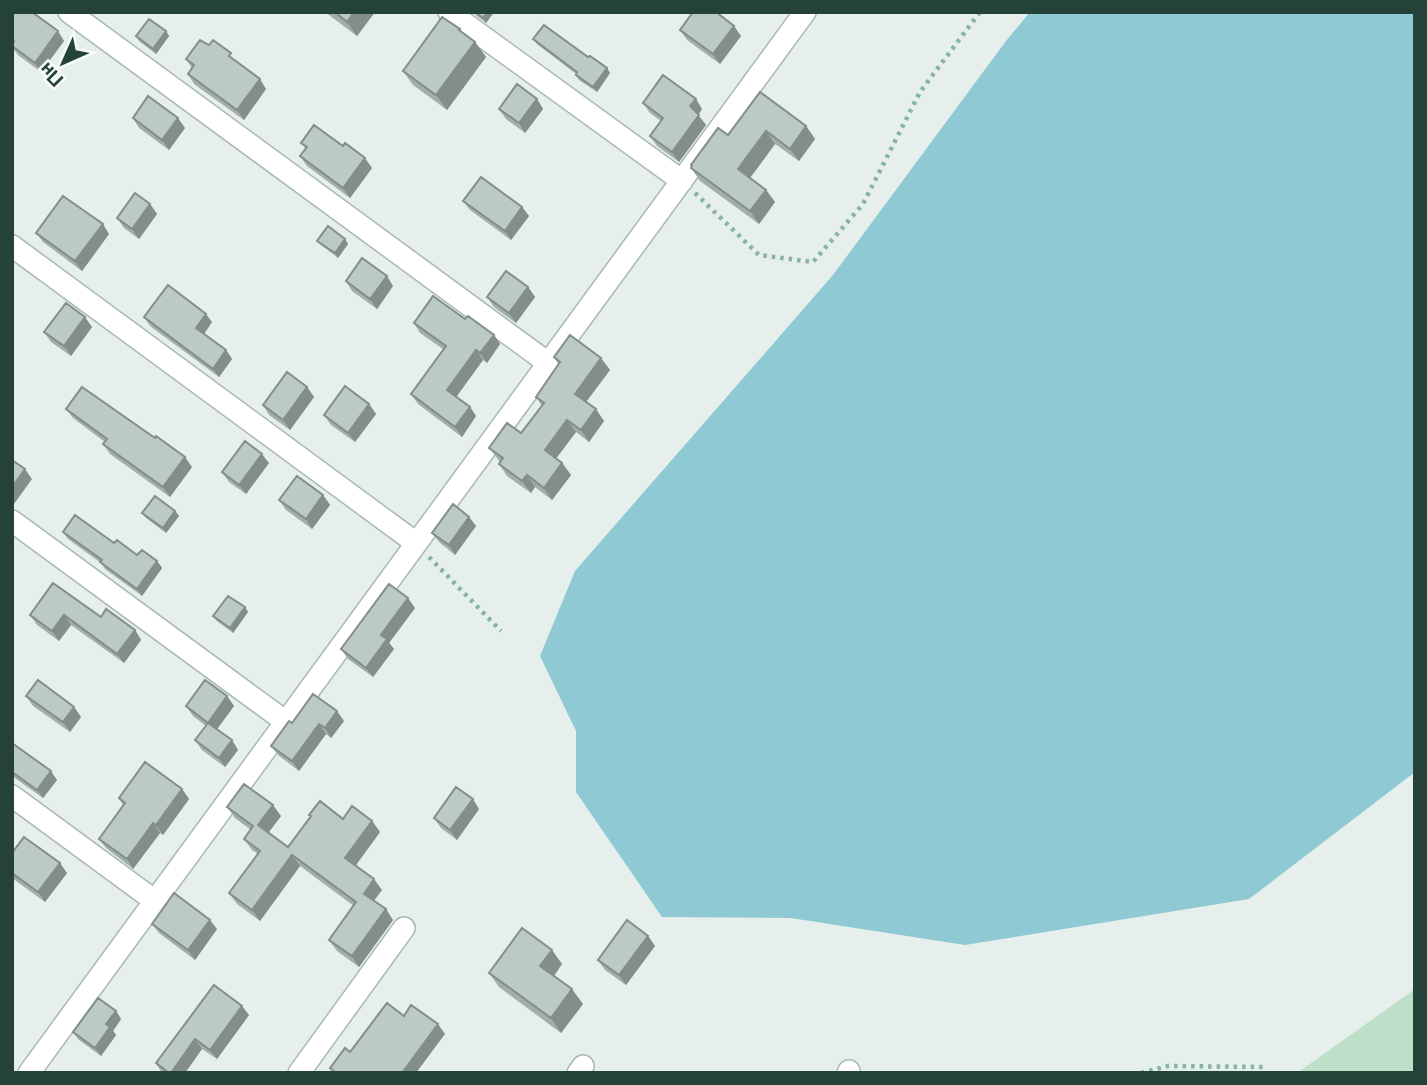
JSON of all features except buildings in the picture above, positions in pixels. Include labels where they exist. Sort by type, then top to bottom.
[{"type":"street","points":[[69,12],[548,363]]},
{"type":"street","points":[[449,12],[682,181]]},
{"type":"street","points":[[29,1073],[805,12]]},
{"type":"street","points":[[12,246],[416,543]]},
{"type":"street","points":[[12,522],[286,722]]},
{"type":"street","points":[[12,796],[155,901]]},
{"type":"street","points":[[299,1073],[404,928]]},
{"type":"street","points":[[12,1068],[18,1073]]},
{"type":"path","points":[[682,181],[759,255],[813,262],[863,204],[920,92],[980,12]]},
{"type":"path","points":[[416,543],[501,631]]},
{"type":"path","points":[[1141,1073],[1168,1066],[1265,1067]]},
{"type":"green space","points":[[1415,989],[1415,1073],[1297,1073]]},
{"type":"water","points":[[1030,12],[1415,12],[1415,772],[1249,899],[965,945],[791,918],[662,917],[576,792],[576,731],[540,656],[575,571],[833,275]]}]
